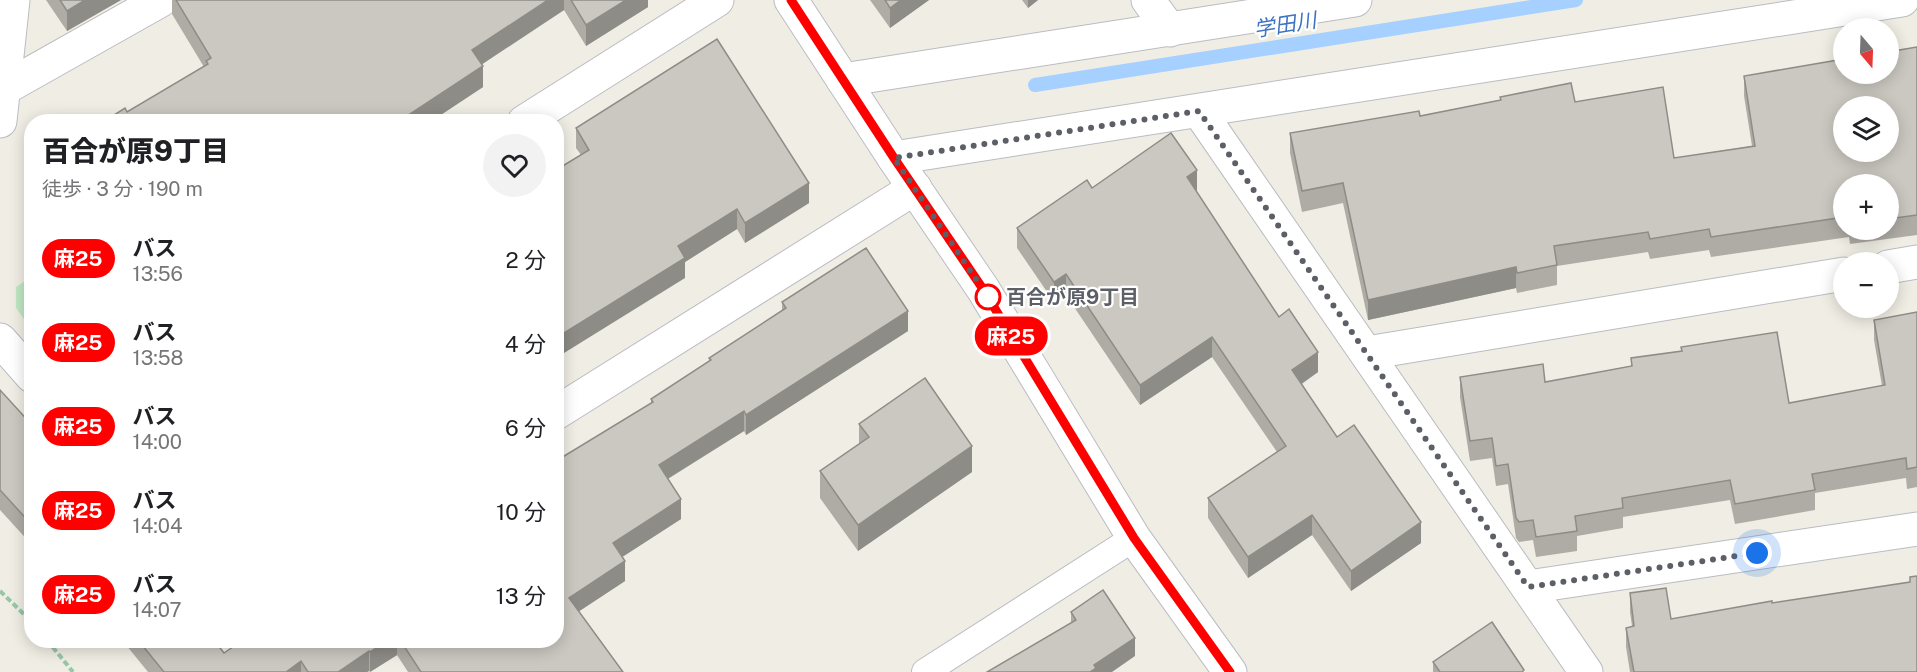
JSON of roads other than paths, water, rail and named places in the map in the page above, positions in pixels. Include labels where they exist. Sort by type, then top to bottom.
[{"type":"street","points":[[0,121],[13,0]]},
{"type":"street","points":[[3,89],[161,0]]},
{"type":"street","points":[[537,114],[717,0]]},
{"type":"street","points":[[791,0],[983,289],[1134,538],[1230,672]]},
{"type":"street","points":[[1148,0],[1170,30]]},
{"type":"street","points":[[843,80],[1355,0]]},
{"type":"street","points":[[894,158],[1902,0]]},
{"type":"street","points":[[1199,111],[1586,672]]},
{"type":"street","points":[[564,408],[915,188]]},
{"type":"street","points":[[1899,265],[1917,262]]},
{"type":"street","points":[[1367,353],[1833,276]]},
{"type":"street","points":[[0,340],[24,367]]},
{"type":"street","points":[[1528,587],[1917,529]]},
{"type":"lane","points":[[925,672],[1134,538]]},
{"type":"waterway","name":"学田川","points":[[1035,85],[1576,0]]},
{"type":"place","name":"百合が原9丁目","points":[[988,297]]}]
